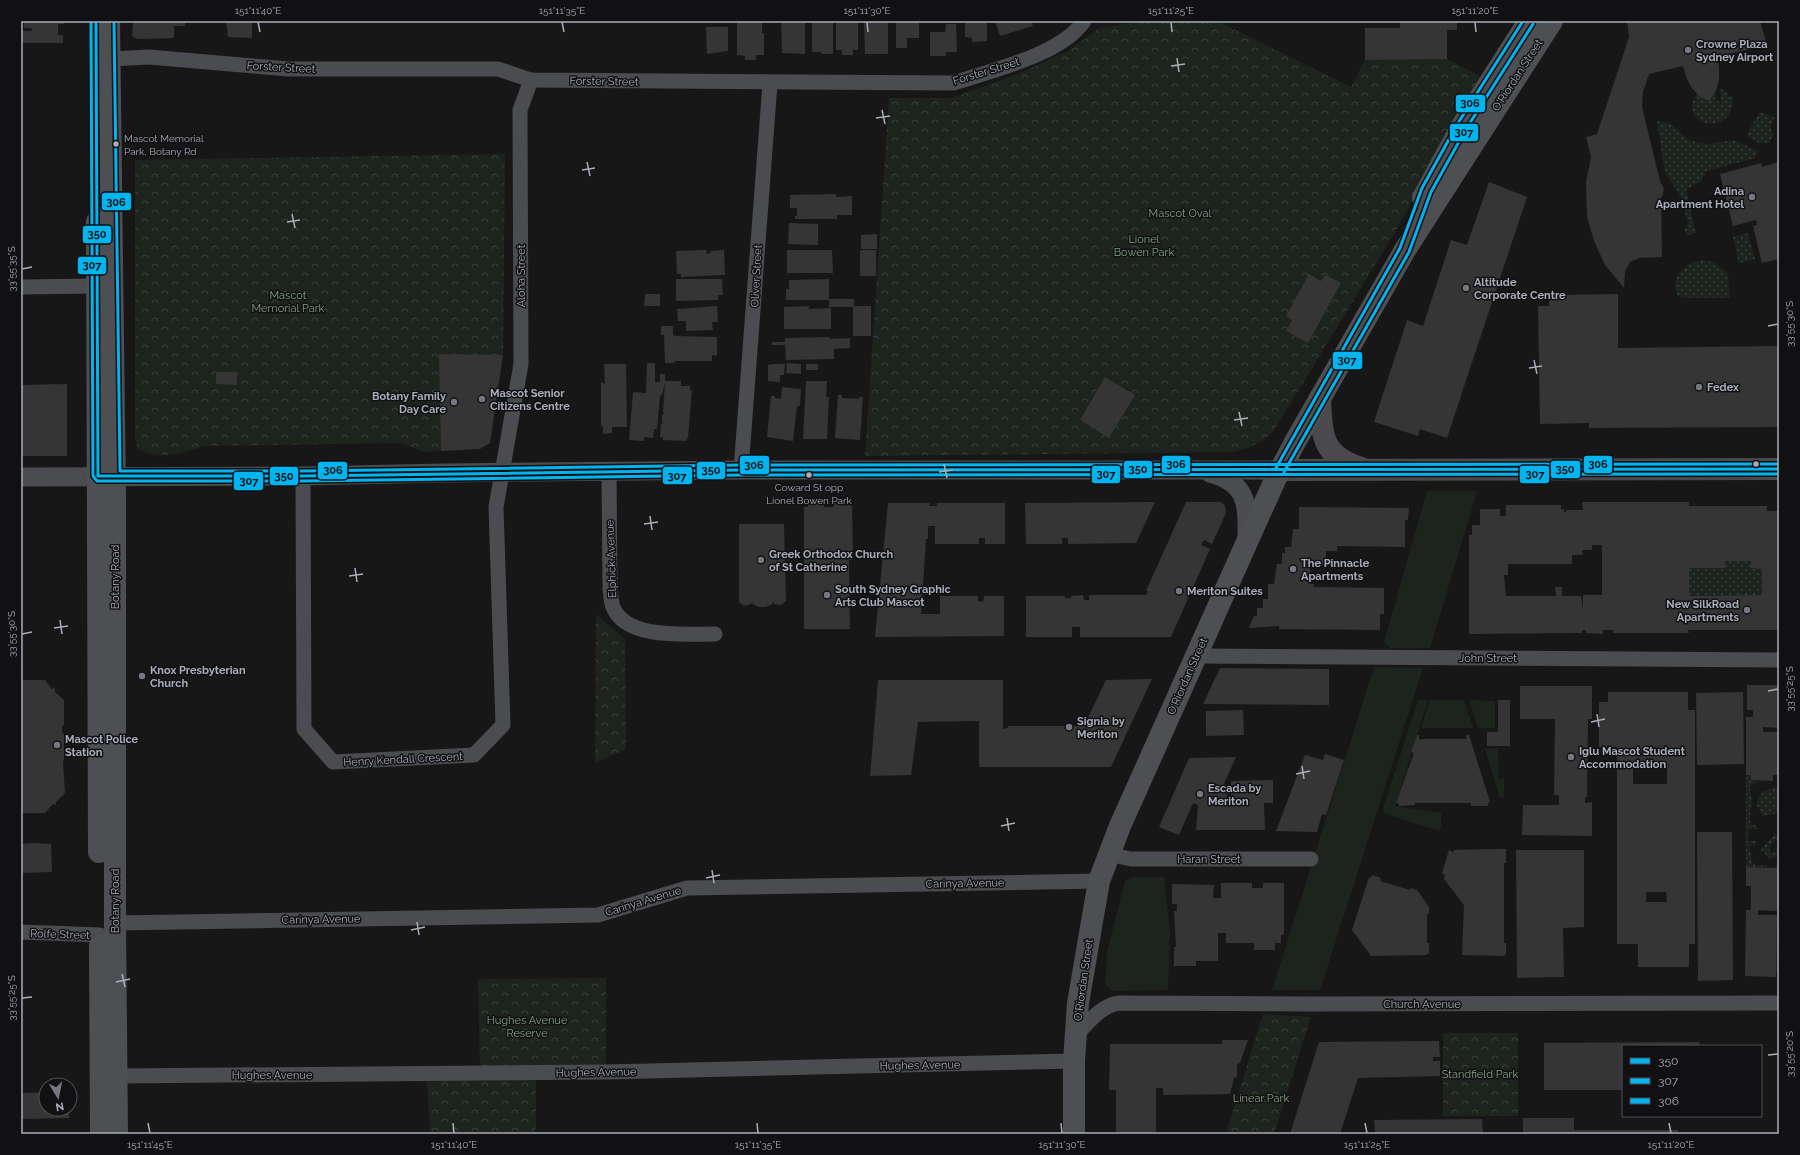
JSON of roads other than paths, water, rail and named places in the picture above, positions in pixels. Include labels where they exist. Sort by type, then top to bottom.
[{"type":"main road","name":"Botany Road","points":[[96,21],[97,286],[106,476]]},
{"type":"main road","name":"Botany Road","points":[[101,1134],[107,929],[106,476],[109,21]]},
{"type":"main road","name":"O'Riordan Street","points":[[1405,250],[1426,190],[1462,126],[1529,21]]},
{"type":"main road","name":"O'Riordan Street","points":[[1074,1134],[1074,1061],[1078,1003],[1099,881],[1108,854],[1280,470],[1405,250],[1552,21]]},
{"type":"main road","points":[[1320,398],[1323,433],[1330,449],[1340,460],[1368,470]]},
{"type":"main road","points":[[1280,470],[1779,469]]},
{"type":"main road","name":"Botany Road","points":[[107,929],[117,1076],[117,1134]]},
{"type":"street","name":"Forster Street","points":[[109,59],[149,57],[288,68],[498,69],[531,80],[770,83],[954,83],[1055,47],[1071,36],[1084,21]]},
{"type":"street","name":"Aloha Street","points":[[502,472],[521,364],[520,110],[531,80]]},
{"type":"street","name":"Oliver Street","points":[[741,470],[770,83]]},
{"type":"street","points":[[21,287],[97,286]]},
{"type":"street","points":[[21,477],[303,476],[502,472],[741,470],[1280,470]]},
{"type":"street","points":[[1198,470],[1227,479],[1240,490],[1247,508],[1247,542]]},
{"type":"street","name":"Elphick Avenue","points":[[609,471],[610,589],[614,608],[623,620],[639,629],[663,634],[715,634]]},
{"type":"street","name":"Henry Kendall Crescent","points":[[303,476],[304,729],[333,762],[474,755],[503,725],[496,507],[502,472]]},
{"type":"street","name":"John Street","points":[[1196,656],[1779,660]]},
{"type":"street","name":"Haran Street","points":[[1108,854],[1131,859],[1311,859]]},
{"type":"street","name":"Carinya Avenue","points":[[107,929],[598,915],[687,888],[1099,881]]},
{"type":"street","name":"Rolfe Street","points":[[21,932],[107,929]]},
{"type":"street","name":"Church Avenue","points":[[1076,1035],[1100,1011],[1112,1004],[1119,1003],[1779,1003]]},
{"type":"street","name":"Hughes Avenue","points":[[117,1076],[606,1072],[1074,1061]]},
{"type":"place","name":"Crowne Plaza Sydney Airport","points":[[1688,50]]},
{"type":"place","name":"Mascot Memorial Park, Botany Rd","points":[[116,144]]},
{"type":"place","name":"Adina Apartment Hotel","points":[[1752,197]]},
{"type":"place","name":"Altitude Corporate Centre","points":[[1466,288]]},
{"type":"place","name":"Fedex","points":[[1699,387]]},
{"type":"place","name":"Mascot Senior Citizens Centre","points":[[482,399]]},
{"type":"place","name":"Botany Family Day Care","points":[[454,402]]},
{"type":"place","name":"Coward St opp Lionel Bowen Park","points":[[809,475]]},
{"type":"place","name":"Greek Orthodox Church of St Catherine","points":[[761,560]]},
{"type":"place","name":"The Pinnacle Apartments","points":[[1293,569]]},
{"type":"place","name":"Meriton Suites","points":[[1179,591]]},
{"type":"place","name":"South Sydney Graphic Arts Club Mascot","points":[[827,595]]},
{"type":"place","name":"New SilkRoad Apartments","points":[[1747,610]]},
{"type":"place","name":"Knox Presbyterian Church","points":[[142,676]]},
{"type":"place","name":"Signia by Meriton","points":[[1069,727]]},
{"type":"place","name":"Mascot Police Station","points":[[57,745]]},
{"type":"place","name":"Iglu Mascot Student Accommodation","points":[[1571,757]]},
{"type":"place","name":"Escada by Meriton","points":[[1200,794]]},
{"type":"park label","name":"Mascot Oval","points":[[1180,213]]},
{"type":"park label","name":"Lionel Bowen Park","points":[[1144,245]]},
{"type":"park label","name":"Mascot Memorial Park","points":[[288,301]]},
{"type":"park label","name":"Hughes Avenue Reserve","points":[[527,1026]]},
{"type":"park label","name":"Standfield Park","points":[[1480,1074]]},
{"type":"park label","name":"Linear Park","points":[[1261,1098]]}]
